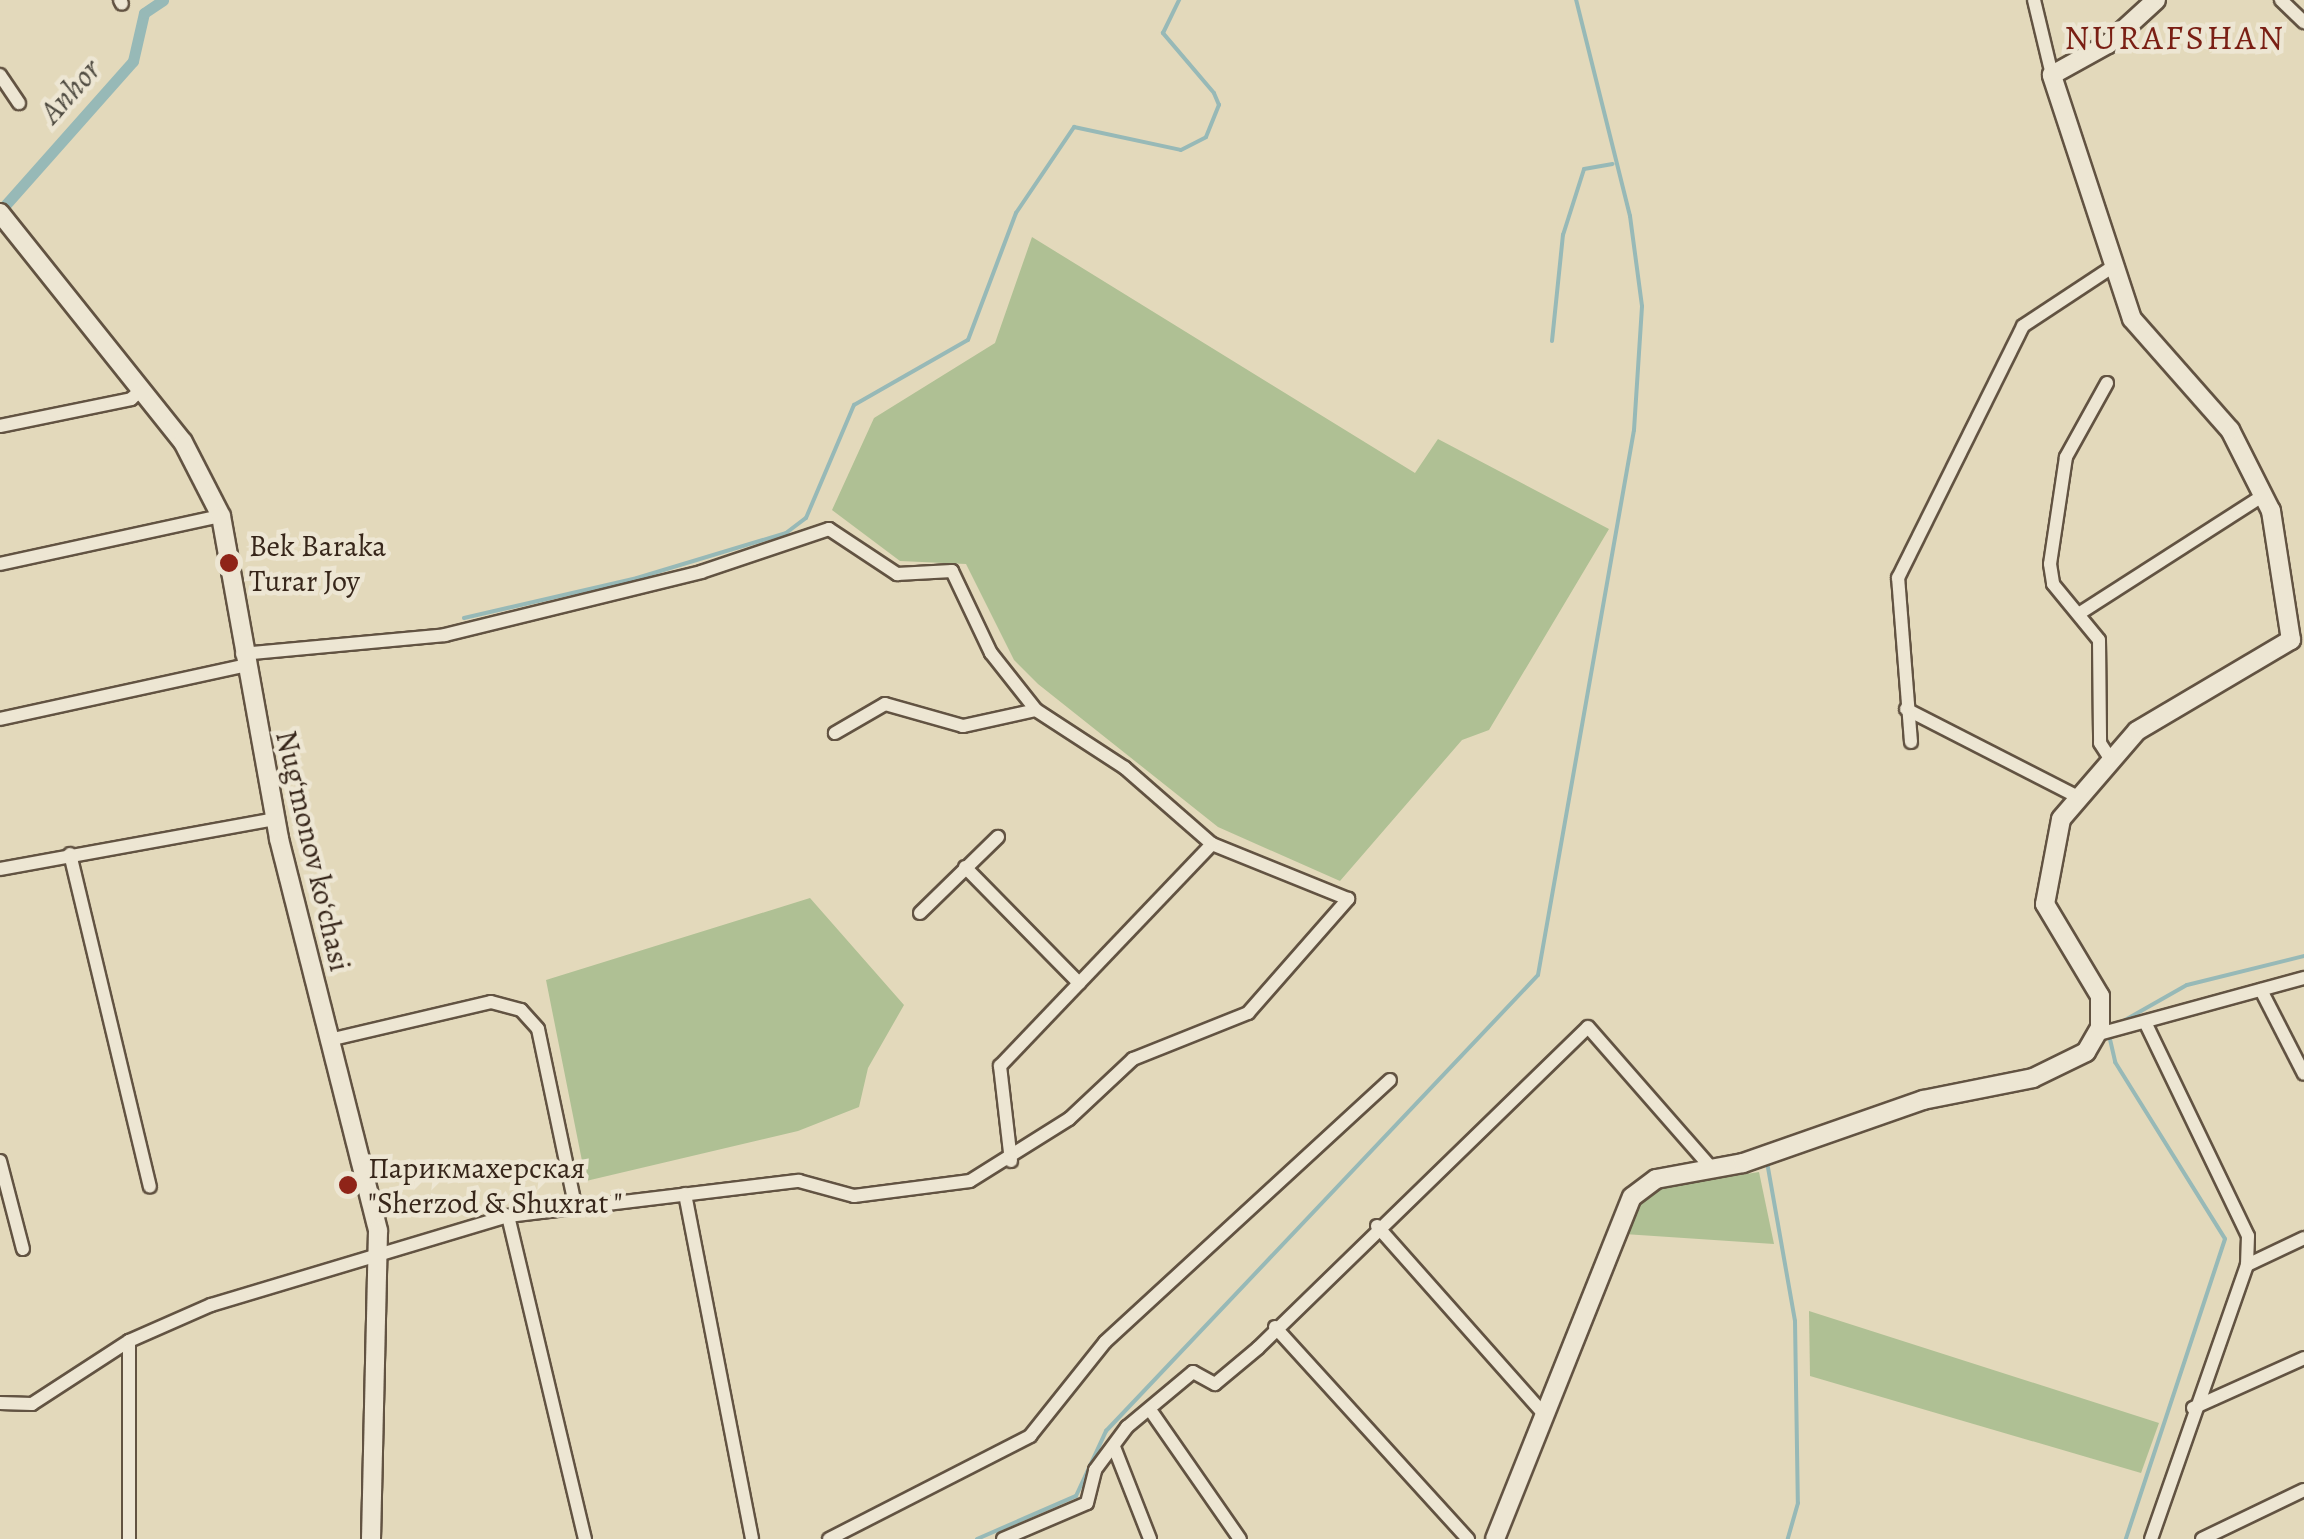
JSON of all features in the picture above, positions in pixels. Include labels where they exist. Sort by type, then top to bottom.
[{"type":"street","points":[[2034,0],[2052,75],[2109,230],[2112,267],[2137,328],[2219,414],[2264,495],[2284,560],[2298,637],[2146,724],[2109,757],[2053,837],[2046,904],[2097,990],[2106,1035]]},
{"type":"street","points":[[2052,75],[2108,44],[2156,0]]},
{"type":"street","points":[[2281,0],[2304,22]]},
{"type":"street","points":[[0,75],[19,104]]},
{"type":"street","name":"Nugʻmonov koʻchasi","points":[[0,212],[192,455],[222,516],[243,660],[275,820],[380,1248],[371,1539]]},
{"type":"street","points":[[1911,742],[1898,578],[2023,326],[2112,267]]},
{"type":"street","points":[[2107,383],[2066,457],[2052,513],[2053,584],[2080,612],[2099,640],[2100,743],[2109,757]]},
{"type":"street","points":[[0,426],[131,399],[142,389]]},
{"type":"street","points":[[2080,612],[2264,495]]},
{"type":"street","points":[[0,564],[222,516]]},
{"type":"street","points":[[0,719],[243,660],[444,635],[701,572],[829,529],[897,574],[952,571],[991,653],[1036,710],[1126,768],[1212,844],[1348,900],[1248,1013],[1133,1059],[1011,1160],[954,1185],[854,1196],[799,1181],[508,1216],[380,1248],[129,1341],[32,1404],[0,1403]]},
{"type":"street","points":[[834,733],[884,704],[963,726],[1036,710]]},
{"type":"street","points":[[1906,710],[2078,797]]},
{"type":"street","points":[[0,869],[275,820]]},
{"type":"street","points":[[920,913],[998,837]]},
{"type":"street","points":[[1011,1160],[1000,1066],[1212,844]]},
{"type":"street","points":[[70,854],[150,1186]]},
{"type":"street","points":[[966,866],[1079,983]]},
{"type":"street","points":[[1496,1539],[1625,1205],[1656,1179],[1714,1171],[1906,1105],[2033,1078],[2082,1054],[2106,1035],[2304,978]]},
{"type":"street","points":[[2261,990],[2304,1074]]},
{"type":"street","points":[[329,1040],[491,1002],[521,1010],[538,1029],[575,1205]]},
{"type":"street","points":[[2146,1024],[2248,1236],[2247,1265],[2193,1408],[2151,1539]]},
{"type":"street","points":[[1003,1539],[1087,1503],[1094,1470],[1193,1372],[1215,1384],[1588,1028],[1714,1171]]},
{"type":"street","points":[[829,1539],[1030,1436],[1104,1342],[1390,1080]]},
{"type":"street","points":[[0,1162],[24,1249]]},
{"type":"street","points":[[684,1194],[752,1539]]},
{"type":"street","points":[[508,1216],[585,1539]]},
{"type":"street","points":[[1377,1226],[1546,1415]]},
{"type":"street","points":[[2247,1265],[2304,1238]]},
{"type":"street","points":[[1275,1327],[1468,1539]]},
{"type":"street","points":[[129,1341],[129,1539]]},
{"type":"street","points":[[2193,1408],[2304,1358]]},
{"type":"street","points":[[1153,1414],[1240,1539]]},
{"type":"street","points":[[1114,1447],[1150,1539]]},
{"type":"street","points":[[2202,1539],[2304,1490]]},
{"type":"green space","points":[[1032,237],[1415,473],[1438,439],[1609,529],[1489,730],[1462,740],[1340,881],[1218,827],[1038,684],[1014,660],[966,564],[900,561],[832,510],[874,418],[995,343]]},
{"type":"green space","points":[[810,898],[904,1005],[868,1068],[859,1107],[798,1131],[586,1181],[546,980]]},
{"type":"green space","points":[[1759,1172],[1774,1244],[1624,1234],[1626,1211],[1656,1188]]},
{"type":"green space","points":[[1809,1311],[2159,1423],[2141,1473],[1810,1376]]},
{"type":"waterway","name":"Anhor","points":[[0,211],[133,61],[144,13],[163,0]]},
{"type":"waterway","points":[[464,618],[637,578],[786,533],[806,518],[854,405],[968,340],[1016,213],[1074,127],[1181,150],[1206,137],[1219,105],[1214,93],[1163,33],[1179,0]]},
{"type":"waterway","points":[[977,1539],[1076,1496],[1106,1431],[1538,975],[1634,430],[1642,306],[1630,216],[1576,0]]},
{"type":"waterway","points":[[1552,341],[1563,235],[1584,169],[1613,164]]},
{"type":"waterway","points":[[2118,1024],[2187,985],[2304,956]]},
{"type":"waterway","points":[[2109,1035],[2115,1062],[2225,1239],[2126,1539]]},
{"type":"waterway","points":[[1767,1162],[1795,1321],[1798,1503],[1788,1539]]},
{"type":"place","name":"Bek Baraka Turar Joy","points":[[229,563]]},
{"type":"place","name":"Парикмахерская \"Sherzod & Shuxrat \"","points":[[348,1185]]},
{"type":"district","name":"NURAFSHAN","points":[[2175,37]]}]
